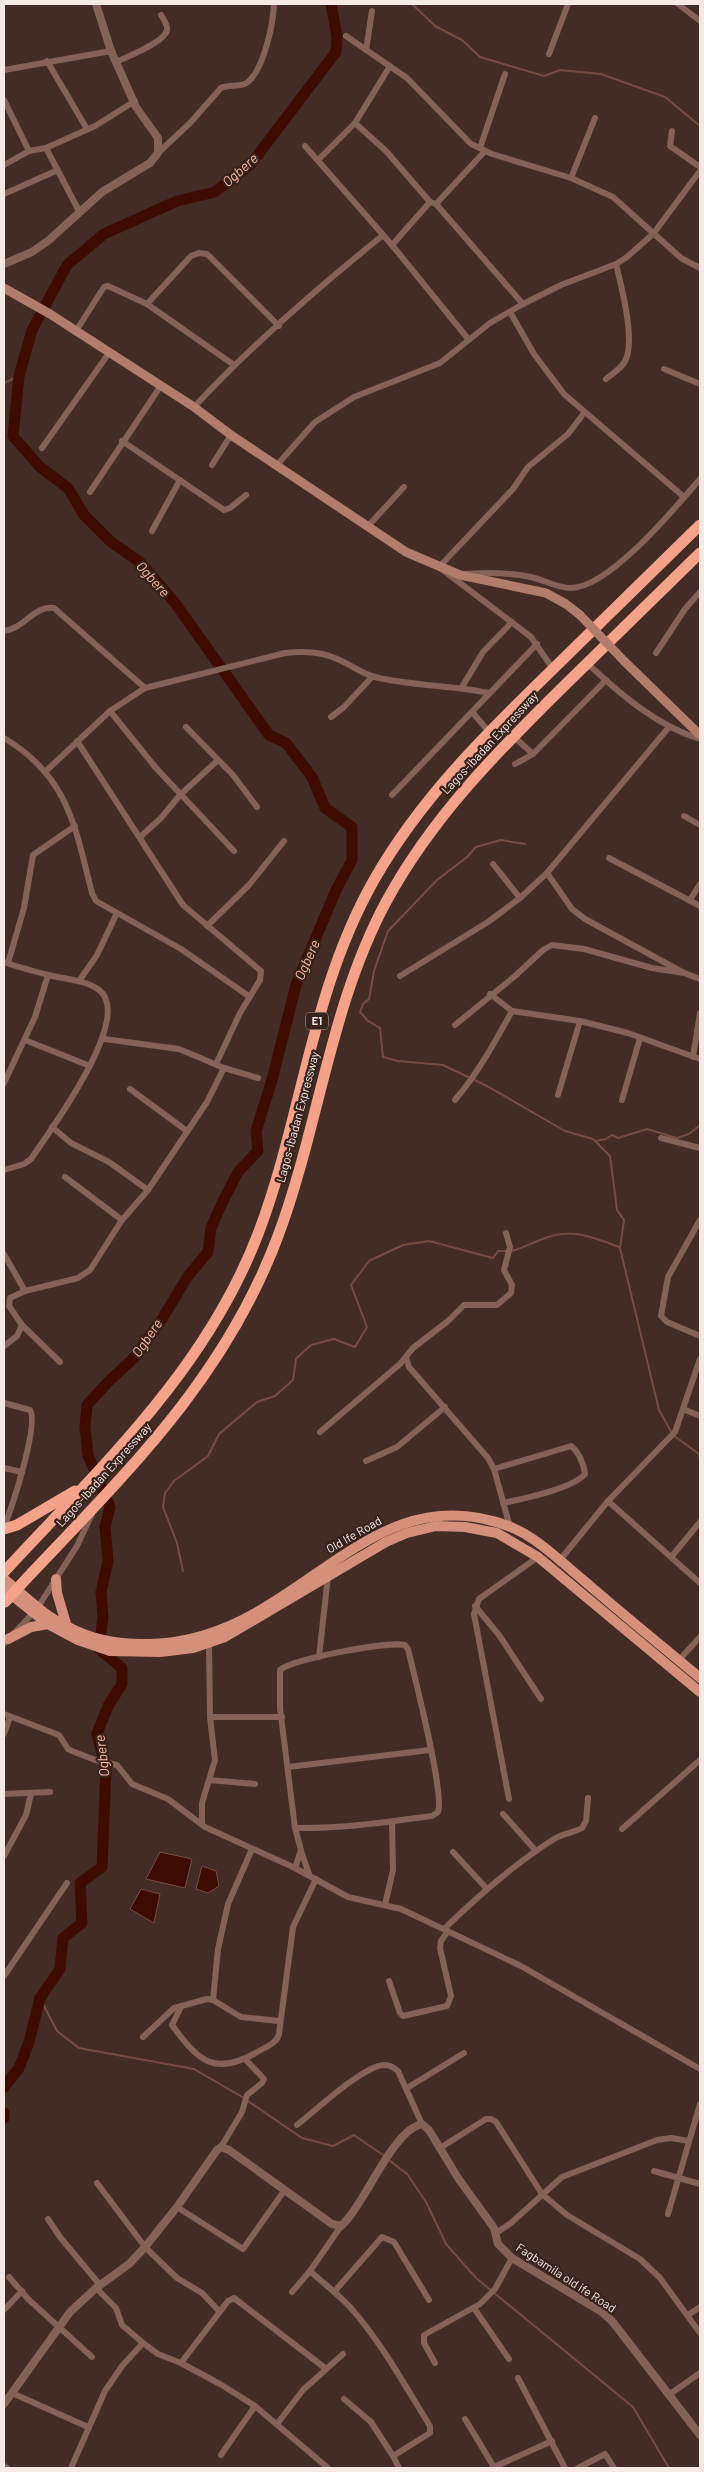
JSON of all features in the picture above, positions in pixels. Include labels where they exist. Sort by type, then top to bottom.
[{"type":"highway","name":"Lagos-Ibadan Expressway","points":[[8,1568],[89,1482],[169,1391],[195,1354],[227,1299],[257,1236],[270,1199],[318,1015],[355,917],[374,880],[404,831],[444,781],[489,732],[700,525]]},
{"type":"highway","name":"Lagos-Ibadan Expressway","points":[[4,1603],[96,1506],[178,1413],[212,1366],[236,1326],[274,1245],[288,1208],[342,1011],[367,942],[400,878],[436,823],[468,784],[513,736],[700,553]]},
{"type":"highway","points":[[4,1527],[29,1518],[89,1482]]},
{"type":"main road","points":[[4,288],[50,314],[160,387],[194,407],[276,466],[406,552],[460,575],[546,593],[566,604],[580,615],[700,737]]},
{"type":"main road","name":"Old Ife Road","points":[[111,1647],[160,1644],[212,1633],[257,1612],[338,1564],[381,1533],[400,1524],[432,1516],[462,1515],[510,1527],[560,1560],[700,1678]]},
{"type":"main road","name":"Old Ife Road","points":[[4,1579],[48,1624],[64,1634],[111,1647],[160,1652],[209,1644],[259,1619],[328,1575],[338,1564],[407,1533],[436,1526],[465,1527],[497,1533],[538,1557],[700,1692]]},
{"type":"main road","points":[[56,1579],[57,1593],[67,1627]]},
{"type":"main road","name":"Old Ife Road","points":[[4,1590],[35,1610],[89,1640]]},
{"type":"main road","points":[[6,1641],[31,1626],[48,1624]]},
{"type":"street","points":[[96,4],[111,51],[135,101],[136,107],[158,138],[158,153]]},
{"type":"street","points":[[4,264],[32,252],[49,240],[102,192],[150,163],[190,123],[221,88],[226,85],[242,85],[249,81],[265,49],[274,4]]},
{"type":"street","points":[[549,54],[568,4]]},
{"type":"street","points":[[678,4],[700,21]]},
{"type":"street","points":[[366,50],[372,11]]},
{"type":"street","points":[[116,62],[164,36],[167,31],[161,15]]},
{"type":"street","points":[[346,36],[390,66],[415,86],[462,137],[482,150],[571,178],[613,197],[681,258],[700,268]]},
{"type":"street","points":[[4,70],[111,51]]},
{"type":"street","points":[[47,61],[87,129]]},
{"type":"street","points":[[318,160],[355,123],[390,66]]},
{"type":"street","points":[[392,245],[482,150],[504,74]]},
{"type":"street","points":[[4,100],[29,151]]},
{"type":"street","points":[[4,165],[29,151],[46,148],[87,129],[135,101]]},
{"type":"street","points":[[571,178],[595,118]]},
{"type":"street","points":[[355,123],[386,152],[523,304]]},
{"type":"street","points":[[672,131],[670,146],[700,167]]},
{"type":"street","points":[[304,146],[392,245],[469,340]]},
{"type":"street","points":[[46,148],[79,211]]},
{"type":"street","points":[[4,194],[58,170]]},
{"type":"street","points":[[276,466],[304,434],[324,415],[354,397],[440,363],[490,323],[523,304],[561,285],[616,264],[653,234],[700,171]]},
{"type":"street","points":[[194,407],[234,365],[279,326],[321,285],[382,236]]},
{"type":"street","points":[[147,304],[191,256],[199,253],[207,254],[279,326]]},
{"type":"street","points":[[606,379],[624,363],[628,354],[625,308],[616,264]]},
{"type":"street","points":[[76,331],[106,286],[147,304],[234,365]]},
{"type":"street","points":[[510,312],[534,354],[554,381],[584,413],[684,497]]},
{"type":"street","points":[[42,448],[109,352]]},
{"type":"street","points":[[664,369],[700,384]]},
{"type":"street","points":[[90,492],[122,441],[160,387]]},
{"type":"street","points":[[553,669],[537,644],[512,622],[439,566],[513,489],[528,467],[568,434],[584,413]]},
{"type":"street","points":[[212,465],[231,435]]},
{"type":"street","points":[[122,441],[224,510],[230,508],[246,495]]},
{"type":"street","points":[[460,575],[498,574],[531,577],[560,586],[583,586],[607,574],[700,479]]},
{"type":"street","points":[[152,531],[180,480]]},
{"type":"street","points":[[368,526],[404,488]]},
{"type":"street","points":[[656,653],[685,609],[700,592]]},
{"type":"street","points":[[4,631],[16,628],[40,609],[54,608],[145,688]]},
{"type":"street","points":[[462,687],[483,652],[512,622]]},
{"type":"street","points":[[392,795],[537,644]]},
{"type":"street","points":[[46,771],[110,711],[145,688],[230,665],[285,653],[312,652],[338,658],[372,677],[462,687],[489,692]]},
{"type":"street","points":[[588,664],[606,680],[669,727],[700,737]]},
{"type":"street","points":[[331,717],[344,707],[372,677]]},
{"type":"street","points":[[515,764],[533,754],[606,680]]},
{"type":"street","points":[[110,711],[180,795],[234,851]]},
{"type":"street","points":[[473,712],[489,732]]},
{"type":"street","points":[[186,726],[233,775],[257,808]]},
{"type":"street","points":[[400,976],[460,940],[520,898],[547,873],[669,727]]},
{"type":"street","points":[[513,736],[533,754]]},
{"type":"street","points":[[4,738],[46,771],[63,798],[75,826],[92,893],[96,901],[181,949],[250,997]]},
{"type":"street","points":[[77,741],[180,901],[261,971],[260,980],[216,1064]]},
{"type":"street","points":[[140,837],[180,795],[218,760]]},
{"type":"street","points":[[684,816],[700,825]]},
{"type":"street","points":[[4,1170],[28,1162],[52,1128],[104,1040],[108,1017],[105,997],[99,990],[79,981],[48,975],[6,963],[24,908],[32,855],[75,826]]},
{"type":"street","points":[[207,926],[249,885],[284,841]]},
{"type":"street","points":[[609,858],[700,906]]},
{"type":"street","points":[[494,864],[520,898]]},
{"type":"street","points":[[547,873],[572,909],[586,919],[684,973],[700,979]]},
{"type":"street","points":[[690,900],[700,884]]},
{"type":"street","points":[[79,981],[97,955],[117,913]]},
{"type":"street","points":[[455,1024],[490,994],[515,976],[543,950],[552,945],[584,949],[652,968],[684,973]]},
{"type":"street","points":[[4,1083],[39,1006],[48,975]]},
{"type":"street","points":[[490,994],[512,1011],[580,1021],[640,1038],[700,1060]]},
{"type":"street","points":[[455,1100],[472,1080],[512,1011]]},
{"type":"street","points":[[693,1058],[700,1013]]},
{"type":"street","points":[[558,1095],[580,1021]]},
{"type":"street","points":[[622,1100],[640,1038]]},
{"type":"street","points":[[25,1040],[90,1066]]},
{"type":"street","points":[[104,1040],[168,1046],[224,1068],[258,1078]]},
{"type":"street","points":[[60,1362],[22,1325],[8,1302],[10,1298],[25,1291],[86,1274],[122,1220],[148,1190],[216,1087],[224,1068]]},
{"type":"street","points":[[130,1089],[187,1131]]},
{"type":"street","points":[[52,1128],[71,1143],[109,1162],[148,1190]]},
{"type":"street","points":[[661,1138],[700,1148]]},
{"type":"street","points":[[66,1177],[122,1220]]},
{"type":"street","points":[[700,1220],[668,1277],[661,1316],[667,1322],[700,1336]]},
{"type":"street","points":[[320,1432],[400,1364],[413,1348],[448,1321],[464,1305],[497,1305],[511,1293],[512,1285],[504,1270],[510,1247],[506,1234]]},
{"type":"street","points":[[4,1254],[25,1291]]},
{"type":"street","points":[[4,1346],[17,1336],[22,1325]]},
{"type":"street","points":[[406,1357],[409,1366],[488,1458],[494,1469],[510,1527]]},
{"type":"street","points":[[560,1560],[608,1500],[675,1432],[700,1359]]},
{"type":"street","points":[[400,1364],[409,1366]]},
{"type":"street","points":[[4,1403],[24,1408],[32,1414],[22,1472],[4,1527]]},
{"type":"street","points":[[366,1461],[397,1447],[445,1407]]},
{"type":"street","points":[[683,1409],[700,1416]]},
{"type":"street","points":[[494,1469],[571,1446],[577,1451],[585,1470],[579,1479],[547,1492],[503,1503]]},
{"type":"street","points":[[4,1468],[22,1472]]},
{"type":"street","points":[[608,1500],[700,1583]]},
{"type":"street","points":[[6,1641],[35,1610],[56,1579],[77,1546],[96,1506]]},
{"type":"street","points":[[672,1556],[700,1522]]},
{"type":"street","points":[[509,1799],[475,1621],[476,1606],[486,1594],[538,1557]]},
{"type":"street","points":[[318,1657],[328,1575]]},
{"type":"street","points":[[476,1606],[499,1635],[541,1699]]},
{"type":"street","points":[[679,1660],[700,1637]]},
{"type":"street","points":[[202,1824],[201,1810],[215,1760],[210,1717],[209,1644]]},
{"type":"street","points":[[295,1828],[329,1828],[392,1822],[432,1816],[438,1812],[440,1800],[408,1649],[405,1645],[318,1657],[285,1666],[280,1670],[282,1717],[295,1828],[308,1874]]},
{"type":"street","points":[[4,1734],[7,1715],[59,1736],[68,1749],[100,1762],[117,1765],[132,1784],[163,1796],[202,1824],[308,1874],[348,1897],[401,1909],[521,1966],[700,2070]]},
{"type":"street","points":[[210,1717],[282,1717]]},
{"type":"street","points":[[288,1767],[430,1750]]},
{"type":"street","points":[[622,1829],[700,1760]]},
{"type":"street","points":[[209,1780],[255,1784]]},
{"type":"street","points":[[4,1794],[50,1792]]},
{"type":"street","points":[[4,1856],[26,1815],[31,1794]]},
{"type":"street","points":[[389,1981],[402,2016],[447,2006],[451,1996],[440,1948],[446,1930],[487,1889],[536,1851],[556,1837],[582,1828],[586,1821],[588,1798]]},
{"type":"street","points":[[182,1809],[201,1810]]},
{"type":"street","points":[[503,1814],[536,1851]]},
{"type":"street","points":[[385,1905],[393,1870],[392,1822]]},
{"type":"street","points":[[213,2000],[218,1949],[228,1904],[252,1849]]},
{"type":"street","points":[[295,1868],[301,1850]]},
{"type":"street","points":[[452,1852],[487,1889]]},
{"type":"street","points":[[181,2007],[172,2025],[196,2054],[218,2065],[225,2066],[245,2059],[275,2041],[279,2034],[293,1927],[316,1879]]},
{"type":"street","points":[[4,1976],[67,1883]]},
{"type":"street","points":[[143,2037],[169,2011],[207,1999],[213,2000],[241,2017],[280,2021]]},
{"type":"street","points":[[407,2088],[464,2053]]},
{"type":"street","points":[[4,2404],[76,2306],[98,2286],[129,2264],[145,2247],[221,2147],[244,2107],[247,2095],[262,2083],[264,2079],[245,2059]]},
{"type":"street","points":[[292,2292],[310,2271],[385,2163],[389,2153],[414,2127],[422,2124],[398,2071],[392,2066],[385,2065],[367,2070],[298,2125]]},
{"type":"street","points":[[668,2214],[700,2104]]},
{"type":"street","points":[[440,2148],[486,2119],[496,2122],[542,2194],[568,2215],[651,2268],[700,2333]]},
{"type":"street","name":"Fagbamila old ife Road","points":[[422,2124],[430,2130],[496,2233],[498,2244],[512,2258],[607,2316],[670,2394],[700,2435]]},
{"type":"street","points":[[496,2233],[511,2223],[542,2194],[569,2173],[657,2140],[671,2138],[689,2141]]},
{"type":"street","points":[[221,2147],[230,2150],[332,2224],[341,2226]]},
{"type":"street","points":[[654,2171],[700,2184]]},
{"type":"street","points":[[97,2183],[145,2247],[177,2278],[202,2294],[219,2311]]},
{"type":"street","points":[[177,2207],[243,2249],[284,2191]]},
{"type":"street","points":[[48,2219],[116,2308],[122,2325],[158,2354],[181,2363],[255,2406],[328,2468]]},
{"type":"street","points":[[334,2292],[377,2240],[382,2237],[394,2242],[429,2300]]},
{"type":"street","points":[[435,2363],[424,2343],[424,2335],[474,2308],[492,2291],[512,2258]]},
{"type":"street","points":[[310,2271],[350,2307],[377,2340],[430,2426],[430,2433],[392,2456]]},
{"type":"street","points":[[9,2277],[92,2357]]},
{"type":"street","points":[[4,2310],[22,2291]]},
{"type":"street","points":[[181,2363],[219,2311],[231,2298],[237,2300],[325,2368]]},
{"type":"street","points":[[688,2315],[700,2307]]},
{"type":"street","points":[[474,2308],[509,2359]]},
{"type":"street","points":[[71,2468],[88,2427],[109,2386],[143,2343]]},
{"type":"street","points":[[277,2424],[303,2390],[325,2368],[343,2354]]},
{"type":"street","points":[[670,2394],[700,2373]]},
{"type":"street","points":[[518,2378],[565,2468]]},
{"type":"street","points":[[12,2393],[88,2427]]},
{"type":"street","points":[[344,2399],[371,2422],[399,2468]]},
{"type":"street","points":[[222,2454],[255,2406]]},
{"type":"street","points":[[465,2420],[493,2467],[552,2441]]},
{"type":"street","points":[[578,2468],[605,2454],[614,2468]]},
{"type":"street","points":[[4,2466],[8,2468]]},
{"type":"shaded area","points":[[160,1852],[192,1859],[185,1888],[146,1879]]},
{"type":"shaded area","points":[[202,1866],[216,1871],[219,1886],[208,1893],[196,1889]]},
{"type":"shaded area","points":[[141,1889],[160,1894],[154,1923],[130,1909]]},
{"type":"waterway","name":"Ogbere","points":[[4,2087],[19,2068],[29,2042],[40,1998],[60,1969],[63,1938],[82,1923],[80,1883],[102,1867],[106,1769],[97,1734],[108,1706],[122,1684],[122,1668],[99,1649],[103,1617],[101,1592],[108,1561],[105,1527],[110,1507],[88,1455],[85,1427],[87,1405],[134,1358],[162,1319],[188,1276],[208,1252],[211,1228],[223,1201],[238,1172],[258,1151],[256,1131],[272,1080],[296,985],[336,890],[352,860],[352,827],[325,808],[312,777],[286,743],[269,735],[175,603],[141,563],[110,541],[84,515],[68,488],[40,467],[13,436],[19,376],[32,330],[67,265],[104,234],[177,201],[215,192],[251,164],[336,52],[337,36],[331,4]]},
{"type":"waterway","points":[[412,4],[435,26],[462,40],[480,57],[544,76],[560,70],[601,74],[665,97],[700,126]]},
{"type":"waterway","points":[[4,383],[19,376]]},
{"type":"waterway","points":[[525,844],[501,840],[476,847],[467,857],[437,880],[388,931],[374,971],[369,999],[363,1004],[360,1012],[368,1021],[380,1028],[383,1057],[398,1061],[443,1065],[487,1086],[565,1131],[593,1139],[610,1156],[617,1210],[624,1220],[620,1248],[659,1410],[673,1435],[699,1454],[700,1459]]},
{"type":"waterway","points":[[595,1141],[606,1139],[612,1135],[618,1138],[647,1129],[677,1138],[689,1134],[700,1125]]},
{"type":"waterway","points":[[512,1251],[545,1238],[564,1234],[591,1237],[619,1247]]},
{"type":"waterway","points":[[183,1571],[177,1543],[163,1507],[165,1493],[174,1481],[208,1456],[219,1434],[257,1402],[275,1396],[293,1380],[296,1359],[311,1345],[334,1339],[355,1347],[367,1327],[351,1285],[369,1261],[403,1245],[429,1241],[493,1258],[498,1251],[507,1251]]},
{"type":"waterway","points":[[40,1998],[57,2031],[79,2048],[194,2069],[244,2098]]},
{"type":"waterway","points":[[248,2101],[302,2138],[333,2146],[354,2135],[386,2157]]},
{"type":"waterway","name":"Ogbere","points":[[4,2113],[4,2118]]},
{"type":"waterway","points":[[389,2160],[407,2174],[426,2202],[446,2244],[476,2278],[633,2407],[669,2468]]}]
